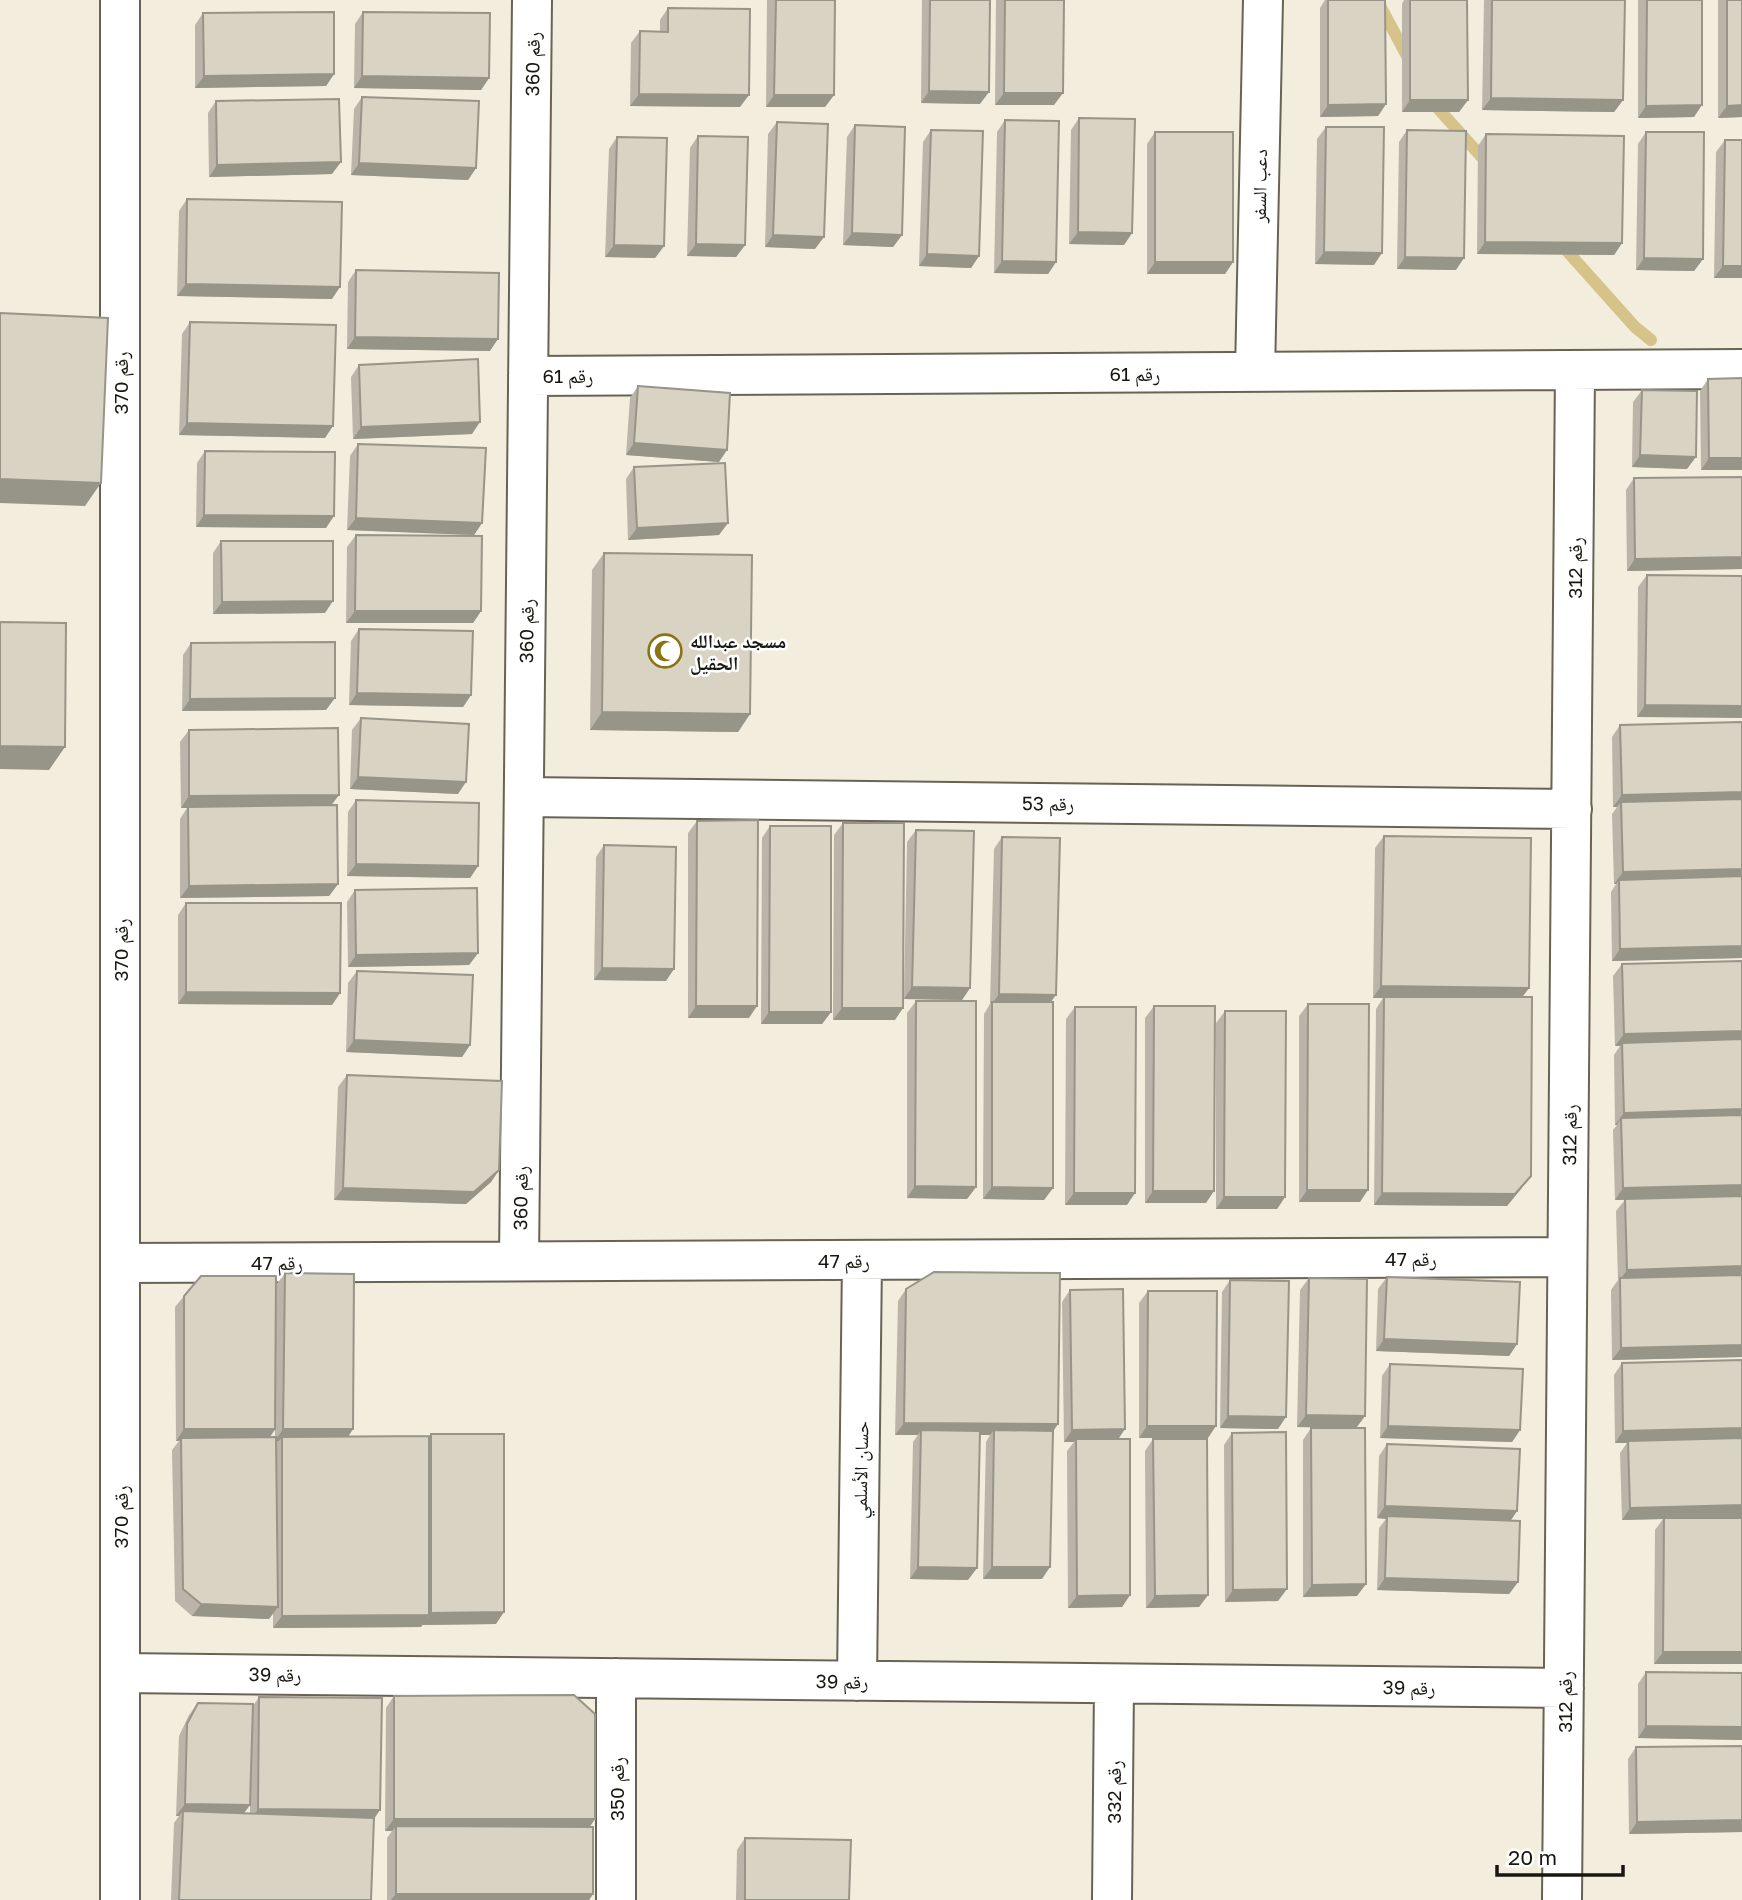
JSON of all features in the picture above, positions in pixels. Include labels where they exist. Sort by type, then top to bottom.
[{"type":"street","name":"رقم 370","points":[[120,0],[120,1900]]},
{"type":"street","name":"رقم 360","points":[[519,1261],[532,0]]},
{"type":"street","name":"دعب السفر","points":[[1255,372],[1263,0]]},
{"type":"street","name":"رقم 61","points":[[528,376],[1742,369]]},
{"type":"street","name":"رقم 312","points":[[1562,1900],[1575,370]]},
{"type":"street","name":"رقم 53","points":[[524,797],[1572,809]]},
{"type":"street","name":"رقم 47","points":[[120,1263],[1567,1257]]},
{"type":"street","name":"حسان الأسلمي","points":[[857,1681],[862,1260]]},
{"type":"street","name":"رقم 39","points":[[120,1672],[1564,1689]]},
{"type":"street","name":"رقم 350","points":[[616,1678],[616,1900]]},
{"type":"street","name":"رقم 332","points":[[1112,1900],[1114,1684]]},
{"type":"building","points":[[776,0],[835,0],[834,95],[774,95]]},
{"type":"building","points":[[930,0],[990,0],[989,92],[929,91]]},
{"type":"building","points":[[1005,0],[1064,0],[1063,93],[1004,93]]},
{"type":"building","points":[[1328,0],[1385,0],[1386,104],[1328,105]]},
{"type":"building","points":[[1410,0],[1467,0],[1468,100],[1410,100]]},
{"type":"building","points":[[1492,0],[1625,0],[1623,100],[1491,98]]},
{"type":"building","points":[[1647,0],[1702,0],[1702,105],[1646,106]]},
{"type":"building","points":[[1727,0],[1742,0],[1742,105],[1727,106]]},
{"type":"building","points":[[668,8],[750,9],[749,95],[639,94],[640,31],[668,32]]},
{"type":"building","points":[[334,12],[334,74],[204,76],[203,13]]},
{"type":"building","points":[[363,12],[490,13],[489,78],[362,76]]},
{"type":"building","points":[[362,97],[479,101],[476,168],[359,163]]},
{"type":"building","points":[[339,99],[341,162],[217,165],[216,101]]},
{"type":"building","points":[[1079,118],[1135,119],[1132,233],[1078,232]]},
{"type":"building","points":[[1005,120],[1059,121],[1056,262],[1002,261]]},
{"type":"building","points":[[777,122],[828,124],[824,237],[773,235]]},
{"type":"building","points":[[855,125],[905,127],[902,235],[852,233]]},
{"type":"building","points":[[1326,127],[1384,127],[1382,253],[1324,252]]},
{"type":"building","points":[[931,130],[983,131],[979,256],[927,254]]},
{"type":"building","points":[[1407,130],[1466,131],[1464,258],[1405,257]]},
{"type":"building","points":[[1155,132],[1233,132],[1233,262],[1155,262]]},
{"type":"building","points":[[1646,132],[1704,132],[1703,259],[1644,258]]},
{"type":"building","points":[[1486,134],[1624,136],[1622,243],[1485,242]]},
{"type":"building","points":[[698,136],[748,137],[745,245],[696,244]]},
{"type":"building","points":[[617,137],[667,138],[664,246],[614,245]]},
{"type":"building","points":[[1725,140],[1742,140],[1742,266],[1723,266]]},
{"type":"building","points":[[187,199],[342,202],[340,287],[186,284]]},
{"type":"building","points":[[356,270],[499,273],[498,339],[355,337]]},
{"type":"building","points":[[0,313],[108,318],[101,483],[0,479]]},
{"type":"building","points":[[190,322],[336,325],[333,426],[187,423]]},
{"type":"building","points":[[478,359],[480,422],[361,427],[359,365]]},
{"type":"building","points":[[1742,378],[1742,458],[1709,458],[1708,379]]},
{"type":"building","points":[[638,386],[730,393],[727,450],[634,443]]},
{"type":"building","points":[[1642,390],[1697,391],[1696,457],[1640,455]]},
{"type":"building","points":[[358,444],[486,448],[482,523],[356,518]]},
{"type":"building","points":[[205,451],[335,452],[334,516],[204,515]]},
{"type":"building","points":[[725,463],[728,523],[637,528],[634,467]]},
{"type":"building","points":[[1742,477],[1742,557],[1635,559],[1634,478]]},
{"type":"building","points":[[356,535],[482,536],[481,611],[355,611]]},
{"type":"building","points":[[221,541],[333,541],[333,601],[222,602]]},
{"type":"building","name":"مسجد عبدالله الحقيل","points":[[604,553],[752,555],[750,714],[602,712]]},
{"type":"building","points":[[1647,575],[1742,576],[1742,706],[1645,705]]},
{"type":"building","points":[[0,622],[66,623],[65,747],[0,746]]},
{"type":"building","points":[[359,629],[473,631],[471,695],[357,693]]},
{"type":"building","points":[[335,642],[335,698],[190,699],[191,643]]},
{"type":"building","points":[[361,718],[469,724],[466,782],[358,777]]},
{"type":"building","points":[[1742,722],[1742,792],[1622,795],[1620,725]]},
{"type":"building","points":[[338,728],[339,795],[189,796],[189,730]]},
{"type":"building","points":[[1742,799],[1742,869],[1623,872],[1621,802]]},
{"type":"building","points":[[356,800],[479,803],[478,866],[356,864]]},
{"type":"building","points":[[337,805],[338,884],[189,886],[188,807]]},
{"type":"building","points":[[758,820],[757,1006],[696,1006],[697,821]]},
{"type":"building","points":[[843,823],[904,823],[903,1008],[842,1008]]},
{"type":"building","points":[[770,826],[831,826],[831,1012],[769,1012]]},
{"type":"building","points":[[916,830],[974,831],[970,988],[912,987]]},
{"type":"building","points":[[1384,836],[1531,838],[1529,988],[1381,986]]},
{"type":"building","points":[[1002,837],[1060,838],[1056,995],[999,994]]},
{"type":"building","points":[[604,845],[676,847],[674,969],[602,968]]},
{"type":"building","points":[[1742,876],[1742,946],[1620,949],[1619,880]]},
{"type":"building","points":[[477,888],[478,953],[356,955],[355,890]]},
{"type":"building","points":[[186,903],[341,903],[340,993],[186,992]]},
{"type":"building","points":[[1742,961],[1742,1031],[1624,1034],[1622,964]]},
{"type":"building","points":[[357,971],[473,975],[470,1045],[354,1040]]},
{"type":"building","points":[[1384,997],[1532,997],[1531,1176],[1515,1194],[1382,1193]]},
{"type":"building","points":[[916,1001],[976,1001],[976,1187],[915,1186]]},
{"type":"building","points":[[992,1002],[1053,1002],[1053,1188],[992,1187]]},
{"type":"building","points":[[1308,1004],[1369,1004],[1368,1190],[1307,1190]]},
{"type":"building","points":[[1154,1006],[1215,1006],[1214,1191],[1153,1191]]},
{"type":"building","points":[[1075,1007],[1136,1007],[1135,1193],[1074,1193]]},
{"type":"building","points":[[1225,1011],[1286,1011],[1285,1197],[1224,1197]]},
{"type":"building","points":[[1742,1039],[1742,1109],[1624,1113],[1622,1043]]},
{"type":"building","points":[[347,1075],[502,1081],[499,1170],[474,1192],[343,1188]]},
{"type":"building","points":[[1742,1115],[1742,1185],[1623,1188],[1621,1118]]},
{"type":"building","points":[[1742,1196],[1742,1266],[1627,1270],[1625,1199]]},
{"type":"building","points":[[934,1272],[1060,1273],[1058,1424],[904,1423],[906,1289]]},
{"type":"building","points":[[285,1273],[354,1274],[353,1429],[283,1429]]},
{"type":"building","points":[[1742,1275],[1742,1345],[1621,1348],[1620,1278]]},
{"type":"building","points":[[201,1276],[276,1276],[275,1429],[184,1429],[184,1296]]},
{"type":"building","points":[[1387,1277],[1520,1282],[1517,1344],[1384,1339]]},
{"type":"building","points":[[1309,1278],[1367,1279],[1365,1416],[1306,1415]]},
{"type":"building","points":[[1230,1280],[1289,1281],[1286,1417],[1228,1416]]},
{"type":"building","points":[[1123,1289],[1125,1429],[1072,1430],[1070,1290]]},
{"type":"building","points":[[1148,1291],[1217,1291],[1216,1426],[1147,1426]]},
{"type":"building","points":[[1742,1360],[1742,1428],[1623,1431],[1622,1363]]},
{"type":"building","points":[[1390,1364],[1523,1369],[1520,1430],[1388,1426]]},
{"type":"building","points":[[1311,1428],[1365,1428],[1366,1584],[1312,1585]]},
{"type":"building","points":[[921,1430],[980,1431],[977,1568],[918,1567]]},
{"type":"building","points":[[994,1430],[1053,1431],[1050,1567],[992,1567]]},
{"type":"building","points":[[1286,1432],[1287,1589],[1233,1590],[1232,1433]]},
{"type":"building","points":[[431,1434],[504,1434],[504,1612],[431,1613]]},
{"type":"building","points":[[429,1436],[429,1615],[282,1616],[282,1437]]},
{"type":"building","points":[[276,1437],[278,1607],[201,1604],[183,1589],[181,1438]]},
{"type":"building","points":[[1742,1438],[1742,1505],[1630,1508],[1628,1441]]},
{"type":"building","points":[[1076,1439],[1130,1439],[1130,1595],[1077,1596]]},
{"type":"building","points":[[1153,1439],[1207,1439],[1208,1595],[1155,1596]]},
{"type":"building","points":[[1387,1444],[1520,1449],[1517,1511],[1385,1506]]},
{"type":"building","points":[[1387,1516],[1520,1521],[1518,1582],[1385,1578]]},
{"type":"building","points":[[1664,1518],[1742,1518],[1742,1652],[1663,1652]]},
{"type":"building","points":[[1646,1672],[1742,1673],[1742,1727],[1646,1726]]},
{"type":"building","points":[[574,1695],[595,1714],[595,1819],[394,1819],[394,1696]]},
{"type":"building","points":[[259,1697],[382,1698],[380,1810],[258,1809]]},
{"type":"building","points":[[198,1703],[253,1704],[250,1805],[185,1804],[187,1724]]},
{"type":"building","points":[[1742,1746],[1742,1820],[1637,1822],[1636,1747]]},
{"type":"building","points":[[183,1811],[374,1818],[371,1900],[179,1900]]},
{"type":"building","points":[[396,1826],[593,1827],[593,1894],[396,1894]]},
{"type":"building","points":[[745,1838],[851,1840],[849,1900],[745,1900]]},
{"type":"waterway","points":[[1377,0],[1408,58]]},
{"type":"waterway","points":[[1431,98],[1488,164]]},
{"type":"waterway","points":[[1559,242],[1635,327],[1651,340]]},
{"type":"place","name":"مسجد عبدالله الحقيل","points":[[665,651]]}]
